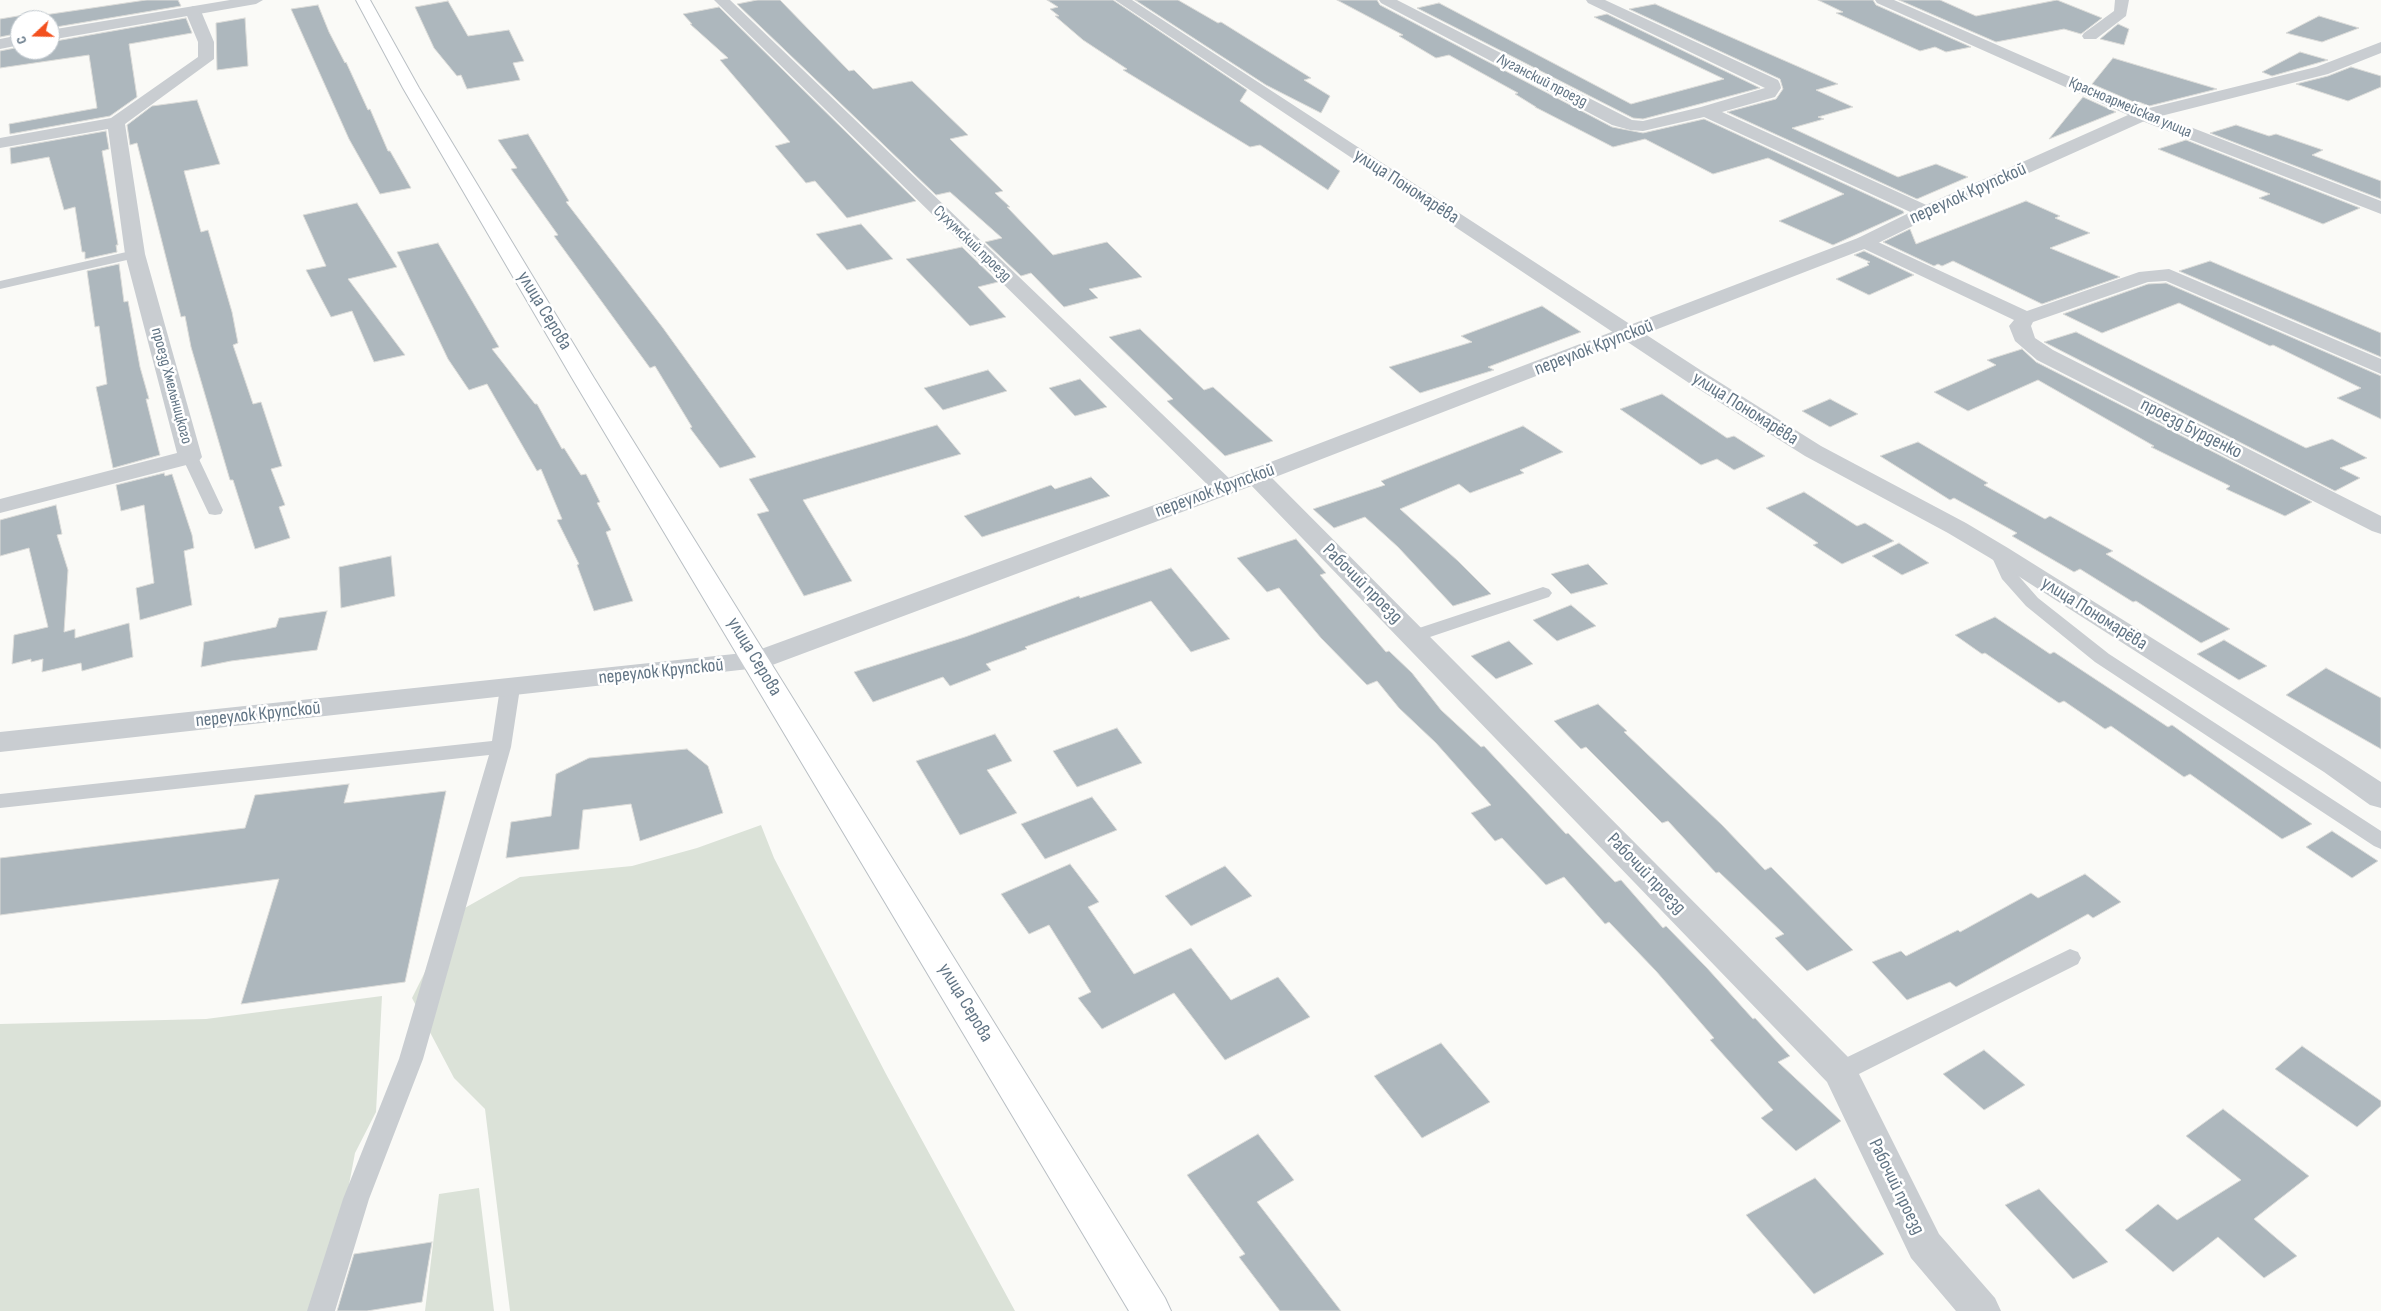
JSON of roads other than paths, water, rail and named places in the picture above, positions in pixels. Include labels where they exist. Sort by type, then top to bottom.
[{"type":"main road","name":"улица Серова","points":[[363,0],[411,88],[522,276],[1151,1311]]},
{"type":"street","points":[[60,33],[256,0]]},
{"type":"street","name":"Сухумский проезд","points":[[721,0],[1224,487]]},
{"type":"street","name":"улица Пономарёва","points":[[1122,0],[1630,334],[1813,451],[1957,528],[1999,553],[2334,765],[2381,797]]},
{"type":"street","name":"Луганский проезд","points":[[1386,0],[1630,125],[1654,125],[1769,93],[1773,88],[1772,84],[1593,0]]},
{"type":"street","name":"Красноармейская улица","points":[[1882,0],[2143,115],[2381,208]]},
{"type":"street","points":[[2090,36],[2121,13],[2122,0]]},
{"type":"street","points":[[0,143],[116,122],[206,59],[206,42],[193,11]]},
{"type":"street","name":"переулок Крупской","points":[[0,742],[757,662],[1256,476],[1630,334],[1865,242],[1926,212],[2143,115],[2322,71],[2381,47]]},
{"type":"street","points":[[1706,111],[1926,212]]},
{"type":"street","name":"проезд Хмельницкого","points":[[0,506],[190,457],[136,254],[116,122]]},
{"type":"street","points":[[1865,242],[2026,318],[2146,276],[2170,275],[2381,367]]},
{"type":"street","name":"проезд Бурденко","points":[[2026,318],[2020,326],[2026,342],[2045,355],[2381,526]]},
{"type":"street","name":"Рабочий проезд","points":[[1256,476],[1840,1072],[1925,1246],[1981,1311]]},
{"type":"lane","points":[[0,285],[136,254]]},
{"type":"lane","points":[[190,457],[215,510]]},
{"type":"lane","points":[[1999,553],[2008,574],[2032,602],[2102,658],[2381,841]]},
{"type":"lane","points":[[1414,636],[1543,593]]},
{"type":"lane","points":[[321,1311],[356,1198],[410,1059],[501,747],[510,688]]},
{"type":"lane","points":[[0,801],[501,747]]},
{"type":"lane","points":[[1840,1072],[2070,958]]}]
